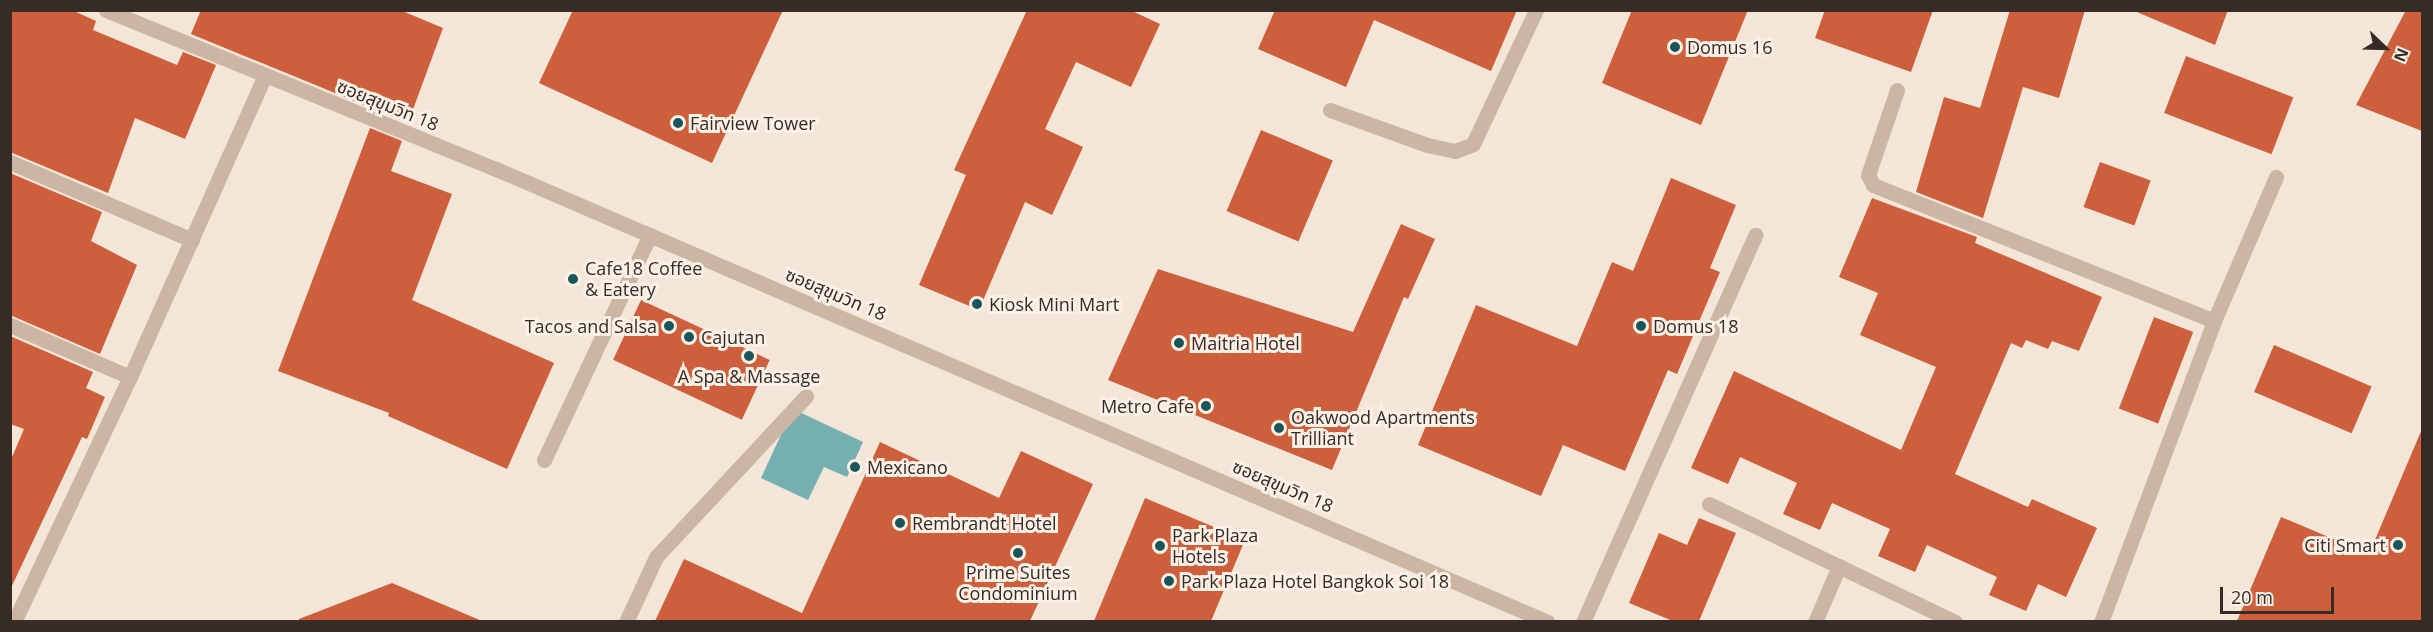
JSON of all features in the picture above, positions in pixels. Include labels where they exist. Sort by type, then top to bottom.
[{"type":"street","name":"ซอยสุขุมวิท 18","points":[[106,10],[650,235],[1548,621]]},
{"type":"street","points":[[1330,110],[1427,145],[1455,151],[1473,144],[1536,10]]},
{"type":"street","points":[[14,621],[130,376],[264,77]]},
{"type":"street","points":[[1897,90],[1868,175],[1874,185],[2214,321]]},
{"type":"street","points":[[10,162],[192,240]]},
{"type":"street","points":[[2101,621],[2214,321],[2276,177]]},
{"type":"street","points":[[544,460],[650,235]]},
{"type":"street","points":[[1583,621],[1755,236]]},
{"type":"street","points":[[10,325],[130,376]]},
{"type":"street","points":[[626,621],[656,557],[806,396]]},
{"type":"street","points":[[1709,504],[1955,621]]},
{"type":"street","points":[[1815,621],[1839,566]]},
{"type":"water","points":[[793,409],[863,442],[847,477],[824,467],[808,500],[761,478]]},
{"type":"building","points":[[10,10],[72,10],[96,21],[93,30],[177,65],[183,52],[216,65],[185,139],[135,118],[108,193],[10,152]]},
{"type":"building","points":[[201,10],[400,10],[443,28],[408,123],[191,34]]},
{"type":"building","name":"Fairview Tower","points":[[573,10],[783,10],[712,163],[539,83]]},
{"type":"building","points":[[1027,10],[1130,10],[1160,24],[1131,87],[1076,62],[1045,129],[1083,147],[1052,215],[1025,202],[979,310],[919,285],[966,175],[954,170]]},
{"type":"building","points":[[1275,10],[1517,10],[1491,71],[1374,20],[1346,87],[1258,49]]},
{"type":"building","name":"Domus 16","points":[[1632,10],[1748,10],[1701,125],[1602,83]]},
{"type":"building","points":[[1825,10],[1933,10],[1911,72],[1815,38]]},
{"type":"building","points":[[2010,10],[2085,10],[2059,98],[2023,87],[1983,218],[1916,192],[1944,97],[1980,108]]},
{"type":"building","points":[[2132,10],[2228,10],[2215,45]]},
{"type":"building","points":[[2406,10],[2422,10],[2422,131],[2356,105]]},
{"type":"building","points":[[2186,56],[2293,97],[2272,154],[2164,113]]},
{"type":"building","points":[[370,128],[402,141],[391,171],[452,194],[412,300],[554,363],[507,469],[388,416],[389,413],[278,371]]},
{"type":"building","points":[[1261,130],[1333,160],[1298,241],[1227,211]]},
{"type":"building","points":[[2100,162],[2151,180],[2134,226],[2084,207]]},
{"type":"building","points":[[10,173],[102,212],[91,241],[137,265],[100,354],[10,315]]},
{"type":"building","name":"Domus 18","points":[[1671,178],[1736,205],[1710,268],[1720,272],[1677,374],[1668,370],[1625,471],[1563,445],[1541,496],[1418,445],[1476,305],[1577,346],[1612,262],[1633,271]]},
{"type":"building","points":[[1872,198],[1977,237],[1975,243],[2102,297],[2079,351],[2052,341],[2048,349],[2026,340],[2022,348],[2011,343],[1955,474],[2028,507],[2032,499],[2097,528],[2066,597],[2038,584],[2026,611],[1989,595],[1997,577],[1927,545],[1915,572],[1878,556],[1890,529],[1832,503],[1820,530],[1783,514],[1797,483],[1740,457],[1728,484],[1691,468],[1734,371],[1901,450],[1936,367],[1860,335],[1878,293],[1839,277]]},
{"type":"building","points":[[1401,224],[1435,239],[1408,299],[1404,297],[1332,470],[1108,380],[1158,269],[1353,332]]},
{"type":"building","points":[[641,300],[770,360],[742,420],[613,360]]},
{"type":"building","points":[[2154,317],[2193,332],[2158,424],[2119,408]]},
{"type":"building","points":[[10,336],[93,372],[86,388],[105,397],[87,439],[82,437],[10,590],[10,462],[24,429],[10,424]]},
{"type":"building","points":[[2274,345],[2372,386],[2352,433],[2254,392]]},
{"type":"building","points":[[2422,429],[2422,621],[2237,621],[2281,517],[2369,554]]},
{"type":"building","points":[[880,442],[999,498],[1021,451],[1093,484],[1030,621],[655,621],[684,559],[802,613]]},
{"type":"building","name":"Park Plaza Hotel Bangkok Soi 18","points":[[1145,498],[1245,540],[1211,621],[1094,621]]},
{"type":"building","points":[[1699,518],[1736,533],[1699,621],[1673,621],[1629,603],[1659,533],[1687,545]]},
{"type":"building","points":[[392,583],[482,621],[299,621],[299,619]]},
{"type":"place","name":"Domus 16","points":[[1675,47]]},
{"type":"place","name":"Fairview Tower","points":[[678,123]]},
{"type":"place","name":"Cafe18 Coffee & Eatery","points":[[573,279]]},
{"type":"place","name":"Kiosk Mini Mart","points":[[977,304]]},
{"type":"place","name":"Tacos and Salsa","points":[[669,326]]},
{"type":"place","name":"Domus 18","points":[[1641,326]]},
{"type":"place","name":"Cajutan","points":[[689,337]]},
{"type":"place","name":"Maitria Hotel","points":[[1179,343]]},
{"type":"place","name":"A Spa & Massage","points":[[749,356]]},
{"type":"place","name":"Metro Cafe","points":[[1206,406]]},
{"type":"place","name":"Oakwood Apartments Trilliant","points":[[1279,428]]},
{"type":"place","name":"Mexicano","points":[[855,467]]},
{"type":"place","name":"Rembrandt Hotel","points":[[900,523]]},
{"type":"place","name":"Citi Smart","points":[[2398,545]]},
{"type":"place","name":"Park Plaza Hotels","points":[[1160,546]]},
{"type":"place","name":"Prime Suites Condominium","points":[[1018,553]]},
{"type":"place","name":"Park Plaza Hotel Bangkok Soi 18","points":[[1169,581]]}]
